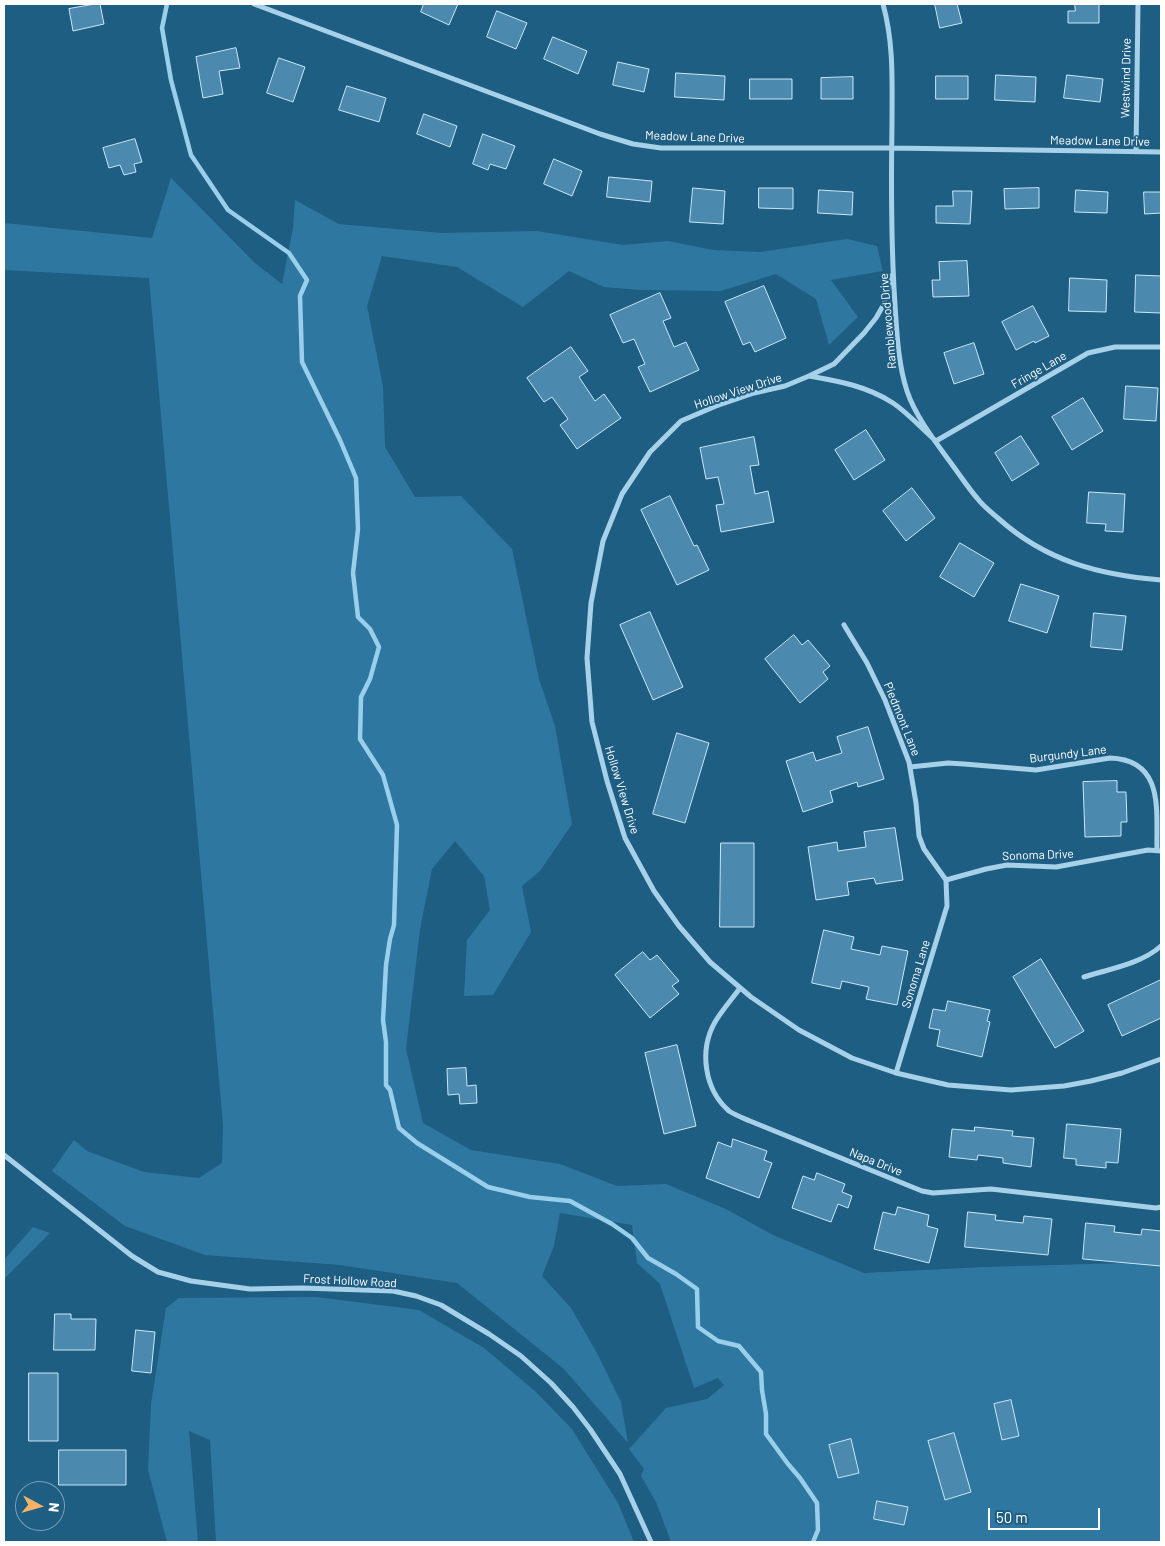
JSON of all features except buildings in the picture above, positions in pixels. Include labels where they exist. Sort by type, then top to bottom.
[{"type":"street","name":"Meadow Lane Drive","points":[[254,4],[600,134],[634,144],[661,148],[891,148],[1161,152]]},
{"type":"street","name":"Ramblewood Drive","points":[[883,4],[889,25],[893,60],[891,148],[892,270],[896,334],[907,392],[917,413],[977,499],[1017,535],[1050,554],[1088,569],[1132,578],[1161,580]]},
{"type":"street","name":"Westwind Drive","points":[[1136,152],[1138,4]]},
{"type":"street","name":"Hollow View Drive","points":[[892,270],[884,304],[876,318],[834,364],[785,386],[754,393],[681,421],[650,452],[622,494],[603,541],[591,603],[587,658],[592,722],[607,781],[625,838],[654,891],[679,926],[710,962],[751,997],[799,1030],[852,1058],[896,1073],[948,1085],[1011,1090],[1064,1086],[1091,1081],[1122,1073],[1161,1059]]},
{"type":"street","name":"Fringe Lane","points":[[936,441],[1088,353],[1115,347],[1161,347]]},
{"type":"street","points":[[809,376],[855,385],[894,403],[936,441]]},
{"type":"street","name":"Piedmont Lane","points":[[844,625],[867,663],[885,700],[910,766],[919,836],[924,849],[946,880]]},
{"type":"street","name":"Burgundy Lane","points":[[910,766],[948,763],[1036,770],[1110,758],[1119,758],[1132,762],[1142,768],[1149,776],[1153,786],[1156,801],[1159,850]]},
{"type":"street","name":"Sonoma Drive","points":[[946,880],[1007,865],[1056,867],[1148,850],[1159,850]]},
{"type":"street","name":"Sonoma Lane","points":[[896,1073],[947,906],[946,880]]},
{"type":"street","points":[[1084,977],[1130,963],[1161,946]]},
{"type":"street","name":"Napa Drive","points":[[740,988],[715,1023],[709,1039],[706,1060],[707,1074],[711,1086],[720,1101],[730,1112],[922,1191],[933,1193],[991,1190],[1161,1207]]},
{"type":"street","name":"Frost Hollow Road","points":[[4,1155],[132,1256],[158,1272],[191,1281],[250,1289],[302,1288],[393,1291],[416,1296],[441,1305],[521,1356],[551,1383],[573,1407],[620,1474],[651,1542]]},
{"type":"shaded area","points":[[171,178],[255,263],[282,284],[293,228],[295,200],[339,224],[441,233],[537,231],[623,245],[668,241],[713,250],[760,252],[847,239],[877,246],[883,271],[831,280],[858,317],[829,345],[816,299],[776,274],[721,291],[640,290],[604,287],[569,271],[523,307],[457,267],[382,256],[367,306],[383,386],[385,447],[415,497],[461,496],[512,549],[539,679],[555,726],[572,824],[540,871],[522,886],[531,932],[493,995],[464,996],[467,940],[490,910],[484,876],[455,841],[432,869],[420,929],[406,1049],[423,1123],[471,1150],[560,1164],[617,1186],[666,1184],[726,1209],[773,1235],[864,1273],[984,1267],[1161,1262],[1161,1542],[671,1542],[656,1502],[641,1476],[644,1469],[629,1449],[666,1408],[707,1399],[724,1385],[718,1378],[694,1388],[660,1284],[637,1263],[632,1225],[560,1213],[554,1246],[542,1276],[571,1308],[597,1353],[621,1402],[628,1443],[564,1369],[457,1283],[340,1265],[205,1255],[125,1226],[52,1171],[74,1140],[87,1151],[144,1172],[199,1178],[222,1163],[223,1125],[149,278],[4,270],[4,223],[152,238]]},
{"type":"shaded area","points":[[33,1227],[50,1233],[4,1279],[4,1260]]},
{"type":"shaded area","points":[[316,1297],[419,1310],[484,1348],[535,1391],[572,1429],[618,1503],[634,1542],[216,1542],[210,1440],[189,1431],[198,1542],[167,1542],[148,1470],[151,1404],[166,1308],[179,1298]]},
{"type":"waterway","points":[[167,4],[162,28],[171,80],[191,155],[228,210],[289,253],[307,280],[300,296],[302,362],[340,440],[356,478],[358,529],[353,573],[358,617],[370,629],[379,647],[370,679],[361,697],[360,739],[383,775],[397,825],[394,925],[386,965],[383,1020],[386,1042],[386,1085],[390,1090],[399,1128],[417,1143],[488,1187],[530,1197],[570,1201],[612,1224],[632,1238],[648,1258],[697,1289],[698,1327],[718,1341],[739,1346],[761,1372],[766,1414],[766,1434],[817,1503],[818,1530],[813,1542]]}]
